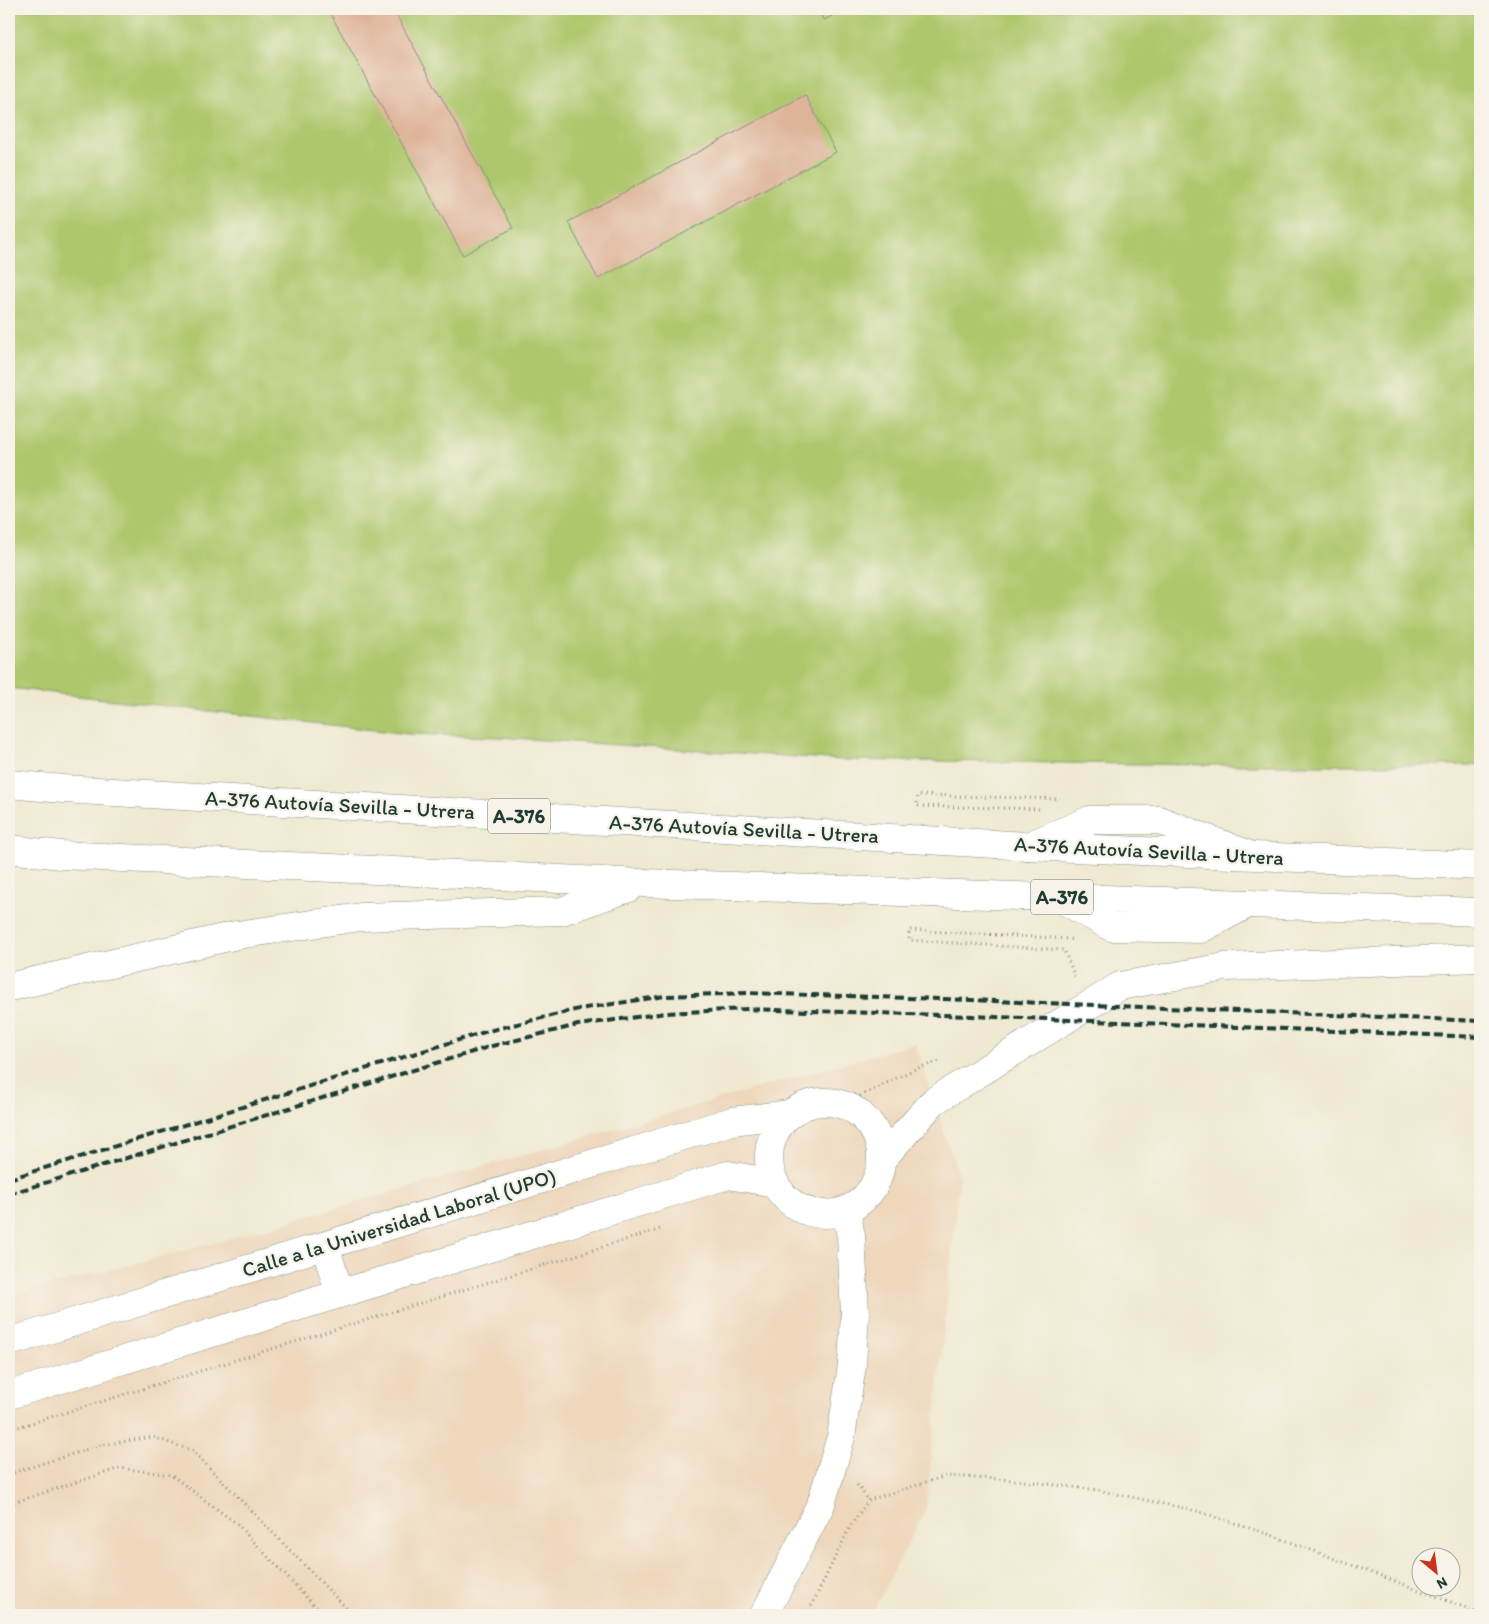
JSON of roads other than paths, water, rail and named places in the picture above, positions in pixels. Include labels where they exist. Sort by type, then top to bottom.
[{"type":"main road","name":"A-376 Autovía Sevilla - Utrera","points":[[9,784],[1028,846],[1480,866]]},
{"type":"main road","name":"A-376","points":[[9,849],[61,855],[644,883],[1480,912]]},
{"type":"main road","points":[[9,987],[237,935],[360,917],[562,911],[644,883]]},
{"type":"main road","points":[[882,1159],[934,1101],[1120,986],[1225,967],[1480,958]]},
{"type":"main road","points":[[817,1102],[842,1104],[857,1112],[869,1122],[878,1138],[882,1159],[880,1173],[875,1186],[867,1196],[846,1211],[829,1215],[800,1209],[781,1194],[770,1167],[771,1145],[777,1130],[791,1114],[817,1102]]},
{"type":"main road","name":"Calle a la Universidad Laboral (UPO)","points":[[9,1342],[732,1121],[791,1114]]},
{"type":"main road","points":[[9,1395],[728,1175],[775,1183]]},
{"type":"main road","points":[[764,1615],[821,1504],[841,1437],[852,1365],[855,1312],[852,1236],[846,1211]]},
{"type":"main road","points":[[325,1246],[340,1294]]},
{"type":"railway","points":[[9,1179],[488,1031],[579,1009],[665,996],[747,993],[971,1000],[1480,1021]]},
{"type":"railway","points":[[9,1194],[492,1046],[578,1025],[666,1013],[747,1009],[972,1016],[1480,1037]]}]
